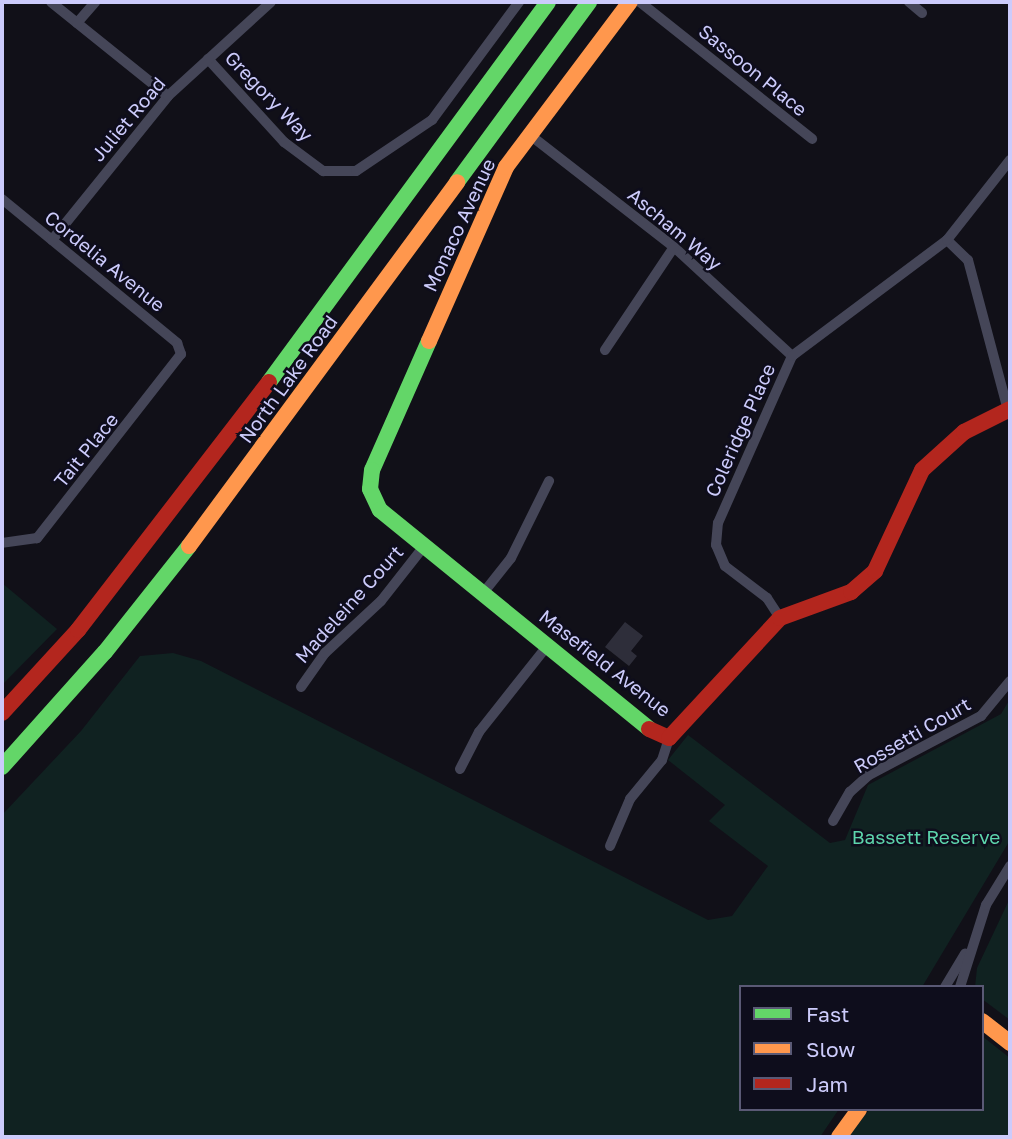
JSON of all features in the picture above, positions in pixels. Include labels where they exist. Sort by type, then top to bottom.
[{"type":"main road","name":"North Lake Road","points":[[2,713],[78,630],[181,501],[548,2]]},
{"type":"main road","name":"North Lake Road","points":[[2,767],[105,652],[209,521],[589,2]]},
{"type":"main road","name":"Monaco Avenue","points":[[370,489],[372,470],[506,167],[630,2]]},
{"type":"main road","name":"Masefield Avenue","points":[[370,489],[380,510],[652,731],[669,738],[780,618],[851,592],[875,571],[922,470],[964,432],[1009,410]]},
{"type":"main road","points":[[984,1023],[1010,1043]]},
{"type":"main road","points":[[839,1137],[858,1111]]},
{"type":"main road","points":[[851,1137],[869,1111]]},
{"type":"street","points":[[51,2],[168,96]]},
{"type":"street","points":[[77,23],[95,2]]},
{"type":"street","name":"Juliet Road","points":[[52,240],[168,96],[271,2]]},
{"type":"street","name":"Gregory Way","points":[[208,59],[284,142],[323,171],[356,171],[432,120],[519,2]]},
{"type":"street","name":"Sassoon Place","points":[[640,2],[812,139]]},
{"type":"street","points":[[909,2],[922,13]]},
{"type":"street","name":"Ascham Way","points":[[530,135],[674,247],[792,356]]},
{"type":"street","name":"Coleridge Place","points":[[780,618],[767,598],[725,566],[716,545],[718,523],[792,356],[947,240],[1010,160]]},
{"type":"street","name":"Cordelia Avenue","points":[[2,200],[177,343],[181,354]]},
{"type":"street","points":[[947,240],[968,260],[1009,410]]},
{"type":"street","points":[[604,349],[674,247]]},
{"type":"street","name":"Tait Place","points":[[2,543],[37,538],[181,354]]},
{"type":"street","points":[[484,592],[511,558],[549,481]]},
{"type":"street","name":"Madeleine Court","points":[[301,687],[325,653],[381,601],[425,545]]},
{"type":"street","points":[[460,769],[479,732],[548,645]]},
{"type":"street","name":"Rossetti Court","points":[[833,821],[850,792],[869,775],[981,716],[1010,681]]},
{"type":"street","points":[[610,846],[630,799],[662,760],[669,738]]},
{"type":"street","points":[[946,985],[970,946],[1010,866]]},
{"type":"street","points":[[960,985],[970,946]]},
{"type":"green space","points":[[2,583],[57,629],[2,685]]},
{"type":"green space","name":"Bassett Reserve","points":[[173,653],[201,661],[708,920],[732,916],[768,866],[709,821],[725,805],[668,760],[688,735],[830,843],[845,840],[868,785],[1001,714],[1010,699],[1010,840],[923,985],[739,985],[739,1111],[838,1111],[820,1137],[2,1137],[2,815],[81,731],[140,656]]},
{"type":"green space","points":[[1010,898],[1010,1020],[984,1000],[984,985],[975,985],[977,968]]},
{"type":"green space","points":[[984,1038],[1010,1058],[1010,1137],[846,1137],[868,1111],[984,1111]]},
{"type":"building","points":[[625,622],[643,636],[631,651],[637,656],[629,666],[605,647]]},
{"type":"traffic: fast","points":[[269,382],[548,2]]},
{"type":"traffic: fast","points":[[457,182],[589,2]]},
{"type":"traffic: fast","points":[[429,341],[372,470],[370,489],[380,510],[649,729]]},
{"type":"traffic: fast","points":[[2,767],[105,652],[189,546]]},
{"type":"traffic: slow","points":[[429,341],[506,167],[630,2]]},
{"type":"traffic: slow","points":[[189,546],[457,182]]},
{"type":"traffic: slow","points":[[984,1023],[1010,1043]]},
{"type":"traffic: slow","points":[[839,1137],[858,1111]]},
{"type":"traffic: jam","points":[[2,713],[78,630],[269,382]]},
{"type":"traffic: jam","points":[[649,729],[669,738],[780,618],[851,592],[875,571],[922,470],[964,432],[1010,409]]}]
